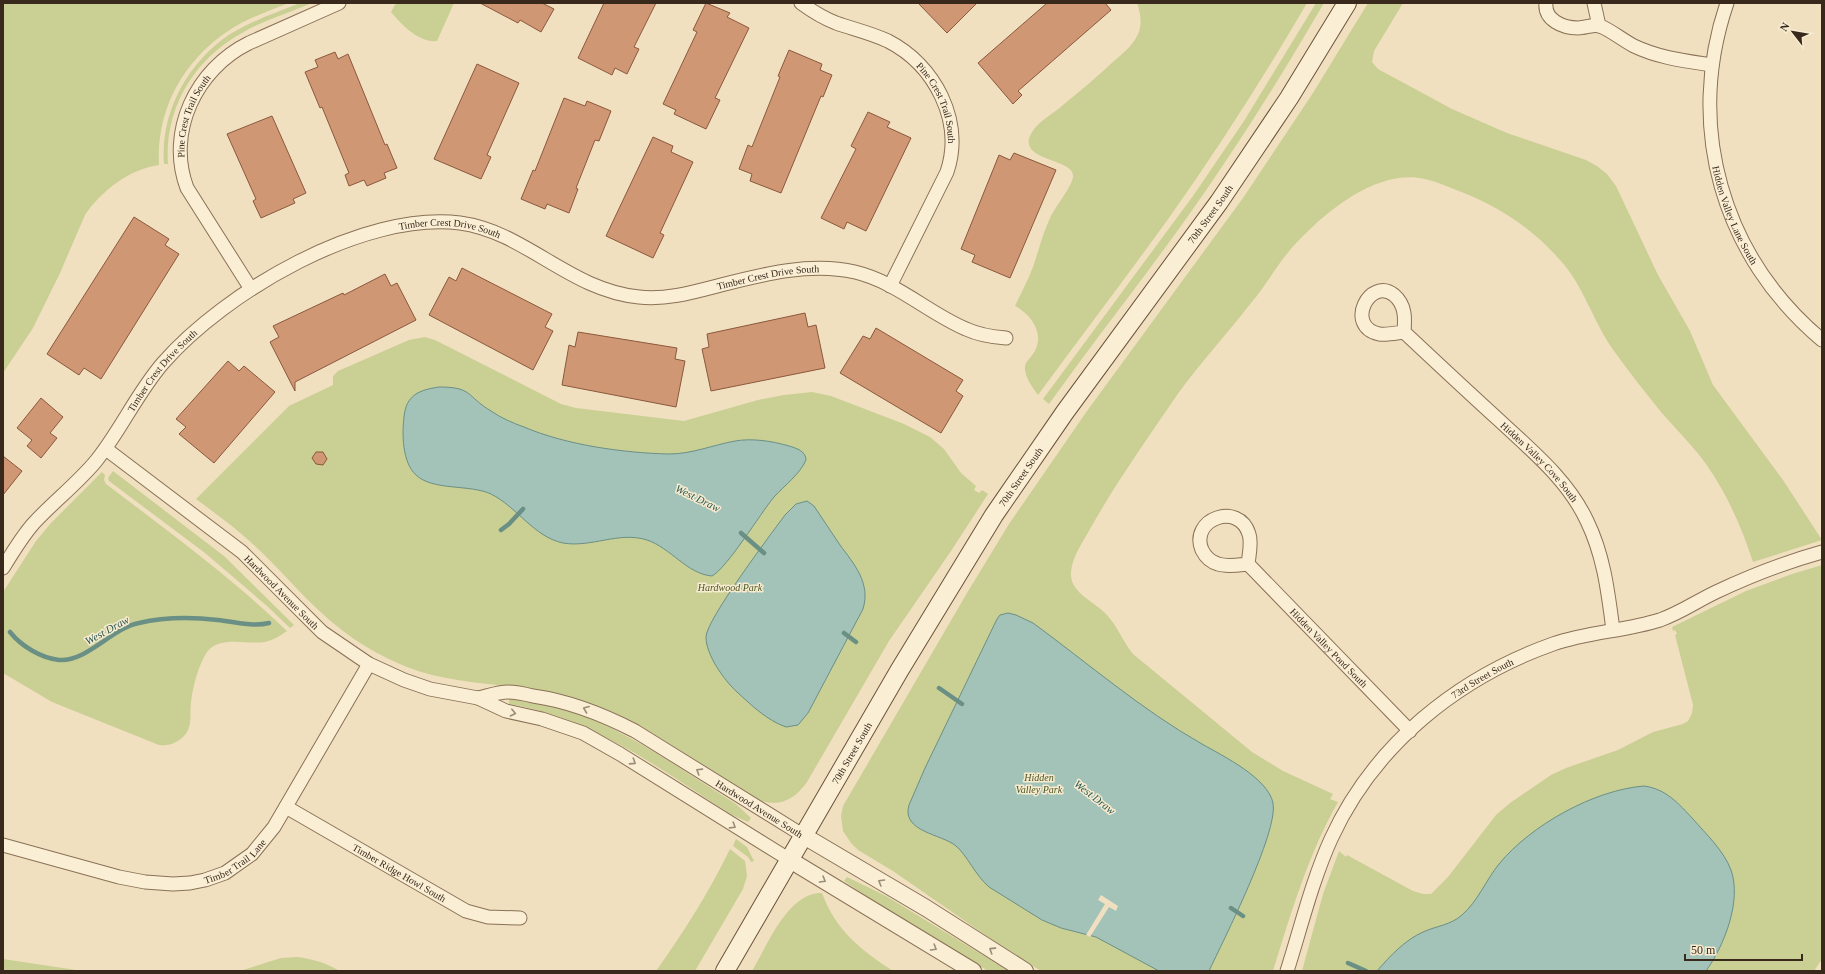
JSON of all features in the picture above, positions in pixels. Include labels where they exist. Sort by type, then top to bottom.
[{"type":"main road","name":"70th Street South","points":[[726,971],[899,671],[994,515],[1064,412],[1219,202],[1285,104],[1347,3]]},
{"type":"street","name":"Pine Crest Trail South","points":[[251,289],[187,188],[180,158],[180,135],[183,122],[188,107],[200,86],[217,66],[235,51],[249,43],[339,3]]},
{"type":"street","name":"Pine Crest Trail South","points":[[801,3],[825,18],[883,39],[903,50],[922,68],[933,82],[944,101],[949,116],[953,141],[947,172],[890,286]]},
{"type":"street","points":[[1546,3],[1548,15],[1557,22],[1574,28],[1599,26],[1626,42],[1646,51],[1669,58],[1712,65]]},
{"type":"street","points":[[1594,3],[1599,26]]},
{"type":"street","name":"Hidden Valley Lane South","points":[[1727,3],[1716,39],[1710,94],[1712,143],[1718,175],[1730,212],[1749,255],[1771,287],[1800,320],[1822,340]]},
{"type":"street","name":"Timber Crest Drive South","points":[[3,568],[33,524],[82,477],[106,448],[146,386],[166,360],[202,326],[251,289],[287,268],[336,246],[381,230],[426,222],[458,223],[487,230],[512,241],[590,285],[608,292],[638,297],[655,298],[679,295],[756,276],[811,268],[831,268],[869,276],[890,286],[963,328],[981,334],[1006,338]]},
{"type":"street","name":"Hidden Valley Cove South","points":[[1404,332],[1543,462],[1577,502],[1594,535],[1604,566],[1613,630]]},
{"type":"street","name":"Hardwood Avenue South","points":[[106,448],[242,552],[322,632],[369,664],[404,680],[430,689],[478,698],[506,711],[550,721],[583,733],[620,754],[790,860],[973,971]]},
{"type":"street","points":[[1224,516],[1233,517],[1241,522],[1247,528],[1250,537],[1248,564],[1225,565],[1215,563],[1208,558],[1200,545],[1201,533],[1206,525],[1214,518],[1224,516]]},
{"type":"street","name":"73rd Street South","points":[[1287,971],[1314,882],[1336,830],[1355,796],[1370,775],[1410,731],[1451,696],[1496,668],[1559,642],[1662,619],[1745,579],[1822,552]]},
{"type":"street","name":"Hidden Valley Pond South","points":[[1248,564],[1410,731]]},
{"type":"street","name":"Timber Trail Lane","points":[[3,845],[132,880],[164,884],[190,883],[219,875],[242,862],[263,842],[286,807],[369,664]]},
{"type":"street","name":"Hardwood Avenue South","points":[[478,698],[508,692],[548,698],[582,707],[609,718],[635,731],[804,836],[926,908],[1025,971]]},
{"type":"street","name":"Timber Ridge Howl South","points":[[286,807],[466,911],[488,917],[520,918]]},
{"type":"green space","points":[[3,3],[289,3],[235,26],[212,43],[186,72],[168,106],[162,125],[159,145],[159,165],[138,171],[118,182],[100,197],[85,215],[60,273],[33,328],[3,373]]},
{"type":"green space","points":[[300,3],[312,3],[250,28],[225,44],[196,71],[177,105],[171,124],[168,144],[168,164],[164,164],[164,145],[172,108],[179,91],[189,74],[201,59],[215,46],[238,29]]},
{"type":"green space","points":[[396,3],[454,3],[437,41],[430,41],[411,32],[391,12]]},
{"type":"green space","points":[[1137,3],[1307,3],[1242,110],[1207,163],[1171,215],[1038,395],[1028,380],[1025,367],[1026,363],[1037,347],[1038,333],[1032,320],[1015,306],[1033,267],[1048,222],[1070,185],[1073,177],[1071,171],[1065,166],[1036,153],[1030,147],[1029,139],[1035,128],[1041,122],[1060,108],[1131,45],[1140,29],[1140,12]]},
{"type":"green space","points":[[1316,3],[1324,3],[1240,140],[1186,219],[1049,404],[1043,399],[1193,196],[1244,121]]},
{"type":"green space","points":[[1368,3],[1403,3],[1374,51],[1372,62],[1378,69],[1452,109],[1507,133],[1586,160],[1607,174],[1616,186],[1658,275],[1690,331],[1713,385],[1783,480],[1822,540],[1753,562],[1731,507],[1709,468],[1661,412],[1614,351],[1600,328],[1576,281],[1568,270],[1550,249],[1528,229],[1491,205],[1444,185],[1425,179],[1406,177],[1386,181],[1367,188],[1330,212],[1298,241],[1256,297],[1186,383],[1110,495],[1081,544],[1071,572],[1074,586],[1107,615],[1133,654],[1252,752],[1283,771],[1333,794],[1330,799],[1338,802],[1327,822],[1309,863],[1273,971],[1041,971],[1001,946],[893,871],[858,850],[843,831],[841,816],[843,806],[1009,524],[1087,411],[1243,198],[1313,93]]},
{"type":"green space","name":"Hardwood Park","points":[[425,337],[435,340],[561,404],[576,408],[684,421],[758,400],[784,395],[812,392],[831,396],[904,424],[930,437],[944,449],[961,473],[976,486],[974,490],[979,493],[982,490],[988,494],[889,641],[807,782],[798,793],[782,802],[769,803],[762,801],[643,727],[617,714],[590,704],[535,690],[470,682],[438,676],[407,667],[385,657],[354,639],[334,624],[316,608],[248,539],[196,499],[289,406],[333,385],[333,376],[338,371],[409,340]]},
{"type":"green space","points":[[113,471],[224,556],[294,625],[290,628],[267,606],[205,553],[109,481],[108,478]]},
{"type":"green space","points":[[102,472],[105,475],[104,480],[106,484],[221,573],[287,631],[276,638],[265,642],[226,642],[212,647],[207,652],[201,663],[195,683],[191,702],[189,728],[183,737],[169,745],[159,745],[52,702],[3,673],[3,592],[36,541],[51,523]]},
{"type":"green space","points":[[1822,565],[1822,959],[1814,971],[1302,971],[1323,894],[1339,851],[1346,857],[1347,855],[1413,891],[1423,894],[1431,894],[1448,877],[1496,815],[1510,803],[1551,775],[1566,768],[1618,750],[1653,732],[1683,724],[1688,721],[1692,713],[1693,705],[1675,635],[1677,634],[1675,630],[1673,631],[1672,627],[1746,591]]},
{"type":"green space","points":[[509,699],[540,703],[570,711],[600,723],[656,753],[736,804],[751,818],[748,822],[732,815],[653,764],[598,733],[570,721],[540,711],[509,704]]},
{"type":"green space","points":[[736,839],[747,847],[754,861],[751,862],[748,857],[733,846]]},
{"type":"green space","points":[[730,849],[745,861],[747,876],[743,889],[695,971],[656,971],[696,912]]},
{"type":"green space","points":[[847,877],[886,896],[1009,971],[988,971],[882,907],[844,881]]},
{"type":"green space","points":[[822,893],[834,918],[842,929],[860,947],[893,971],[752,971],[771,936],[788,912],[797,903],[808,896]]},
{"type":"green space","points":[[297,957],[319,962],[340,971],[240,971],[281,958]]},
{"type":"green space","points":[[3,959],[83,971],[3,971]]},
{"type":"water","points":[[439,387],[450,387],[464,391],[495,414],[540,433],[558,439],[595,447],[633,452],[678,454],[735,441],[762,440],[800,450],[806,457],[806,460],[796,475],[774,497],[726,563],[712,576],[695,571],[664,549],[647,540],[626,537],[574,544],[553,540],[543,535],[509,506],[491,494],[472,489],[441,485],[423,480],[411,469],[404,448],[403,431],[405,410],[408,403],[415,395],[425,390]]},
{"type":"water","points":[[807,501],[814,506],[856,567],[863,582],[865,600],[863,609],[808,713],[798,725],[786,727],[773,721],[760,712],[732,687],[721,674],[712,659],[706,637],[716,613],[727,596],[785,515],[796,504]]},
{"type":"water","name":"Hidden Valley Park","points":[[1008,613],[1033,623],[1158,717],[1244,769],[1263,785],[1269,794],[1273,803],[1273,817],[1268,837],[1237,912],[1209,971],[1159,971],[1096,937],[1061,928],[1042,920],[989,887],[979,877],[956,846],[924,831],[911,821],[908,814],[909,805],[925,768],[997,619],[1000,615]]},
{"type":"water","points":[[1644,786],[1659,790],[1682,808],[1719,849],[1731,870],[1734,882],[1733,909],[1725,936],[1713,961],[1706,971],[1377,971],[1393,954],[1416,935],[1453,921],[1462,915],[1473,903],[1499,864],[1528,836],[1546,823],[1585,802],[1605,794]]},
{"type":"pier","points":[[1101,895],[1118,906],[1116,911],[1109,907],[1090,937],[1086,935],[1105,904],[1098,900]]},
{"type":"building","points":[[480,3],[542,3],[554,9],[541,32],[520,20],[518,23]]},
{"type":"building","points":[[604,3],[656,3],[634,47],[639,49],[627,74],[615,68],[612,75],[578,58]]},
{"type":"building","points":[[706,3],[730,13],[727,17],[749,28],[715,98],[720,100],[706,129],[674,114],[676,110],[663,104],[697,32],[693,30]]},
{"type":"building","points":[[918,3],[977,3],[947,33]]},
{"type":"building","points":[[1047,3],[1105,3],[1111,10],[1018,91],[1022,95],[1013,104],[978,63]]},
{"type":"building","points":[[789,50],[822,64],[820,70],[832,75],[823,97],[821,96],[781,193],[750,181],[752,174],[739,169],[748,145],[752,147],[780,77],[778,76]]},
{"type":"building","points":[[335,52],[338,59],[348,54],[385,145],[387,144],[397,168],[384,173],[386,178],[367,186],[364,180],[349,186],[345,175],[349,173],[322,107],[320,108],[305,72],[318,67],[315,60]]},
{"type":"building","points":[[477,64],[519,83],[487,155],[491,157],[481,179],[434,159]]},
{"type":"building","points":[[564,98],[585,106],[587,101],[611,111],[599,141],[595,140],[576,188],[578,189],[569,213],[547,204],[545,209],[521,199],[533,170],[535,171]]},
{"type":"building","points":[[868,112],[890,122],[887,127],[911,138],[866,231],[847,222],[844,229],[821,218],[856,149],[851,146]]},
{"type":"building","points":[[272,116],[306,193],[293,199],[295,203],[261,218],[253,201],[256,199],[227,134]]},
{"type":"building","points":[[653,137],[673,146],[671,152],[693,162],[660,233],[664,235],[653,258],[606,236]]},
{"type":"building","points":[[1014,153],[1056,170],[1010,278],[972,262],[975,255],[961,249],[999,155],[1010,160]]},
{"type":"building","points":[[134,217],[169,239],[165,245],[179,254],[101,379],[84,368],[79,375],[47,354]]},
{"type":"building","points":[[462,268],[552,314],[545,327],[553,331],[533,370],[429,315],[449,277],[456,281]]},
{"type":"building","points":[[385,274],[391,286],[397,283],[416,320],[295,382],[295,391],[270,342],[279,337],[273,326],[343,293],[344,295]]},
{"type":"building","points":[[805,313],[808,327],[816,325],[825,368],[711,391],[702,349],[709,347],[707,334]]},
{"type":"building","points":[[876,328],[963,380],[956,391],[963,396],[941,433],[840,373],[863,336],[870,339]]},
{"type":"building","points":[[578,332],[677,348],[675,359],[685,361],[676,407],[562,385],[569,345],[575,347]]},
{"type":"building","points":[[228,361],[239,371],[244,366],[275,392],[214,463],[179,434],[186,427],[176,419]]},
{"type":"building","points":[[41,398],[63,417],[50,433],[57,438],[41,458],[27,446],[32,440],[17,428]]},
{"type":"building","points":[[316,452],[323,452],[327,459],[323,465],[316,464],[312,458]]},
{"type":"building","points":[[3,456],[22,471],[3,495]]},
{"type":"waterway","name":"West Draw","points":[[501,530],[523,509]]},
{"type":"waterway","name":"West Draw","points":[[741,533],[764,553]]},
{"type":"waterway","name":"West Draw","points":[[10,632],[20,642],[38,654],[59,660],[80,656],[119,631],[129,626],[149,621],[198,618],[250,624],[269,623]]},
{"type":"waterway","name":"West Draw","points":[[844,633],[856,642]]},
{"type":"waterway","name":"West Draw","points":[[939,688],[962,704]]},
{"type":"waterway","name":"West Draw","points":[[1231,908],[1243,916]]},
{"type":"waterway","points":[[1348,963],[1366,971]]}]
